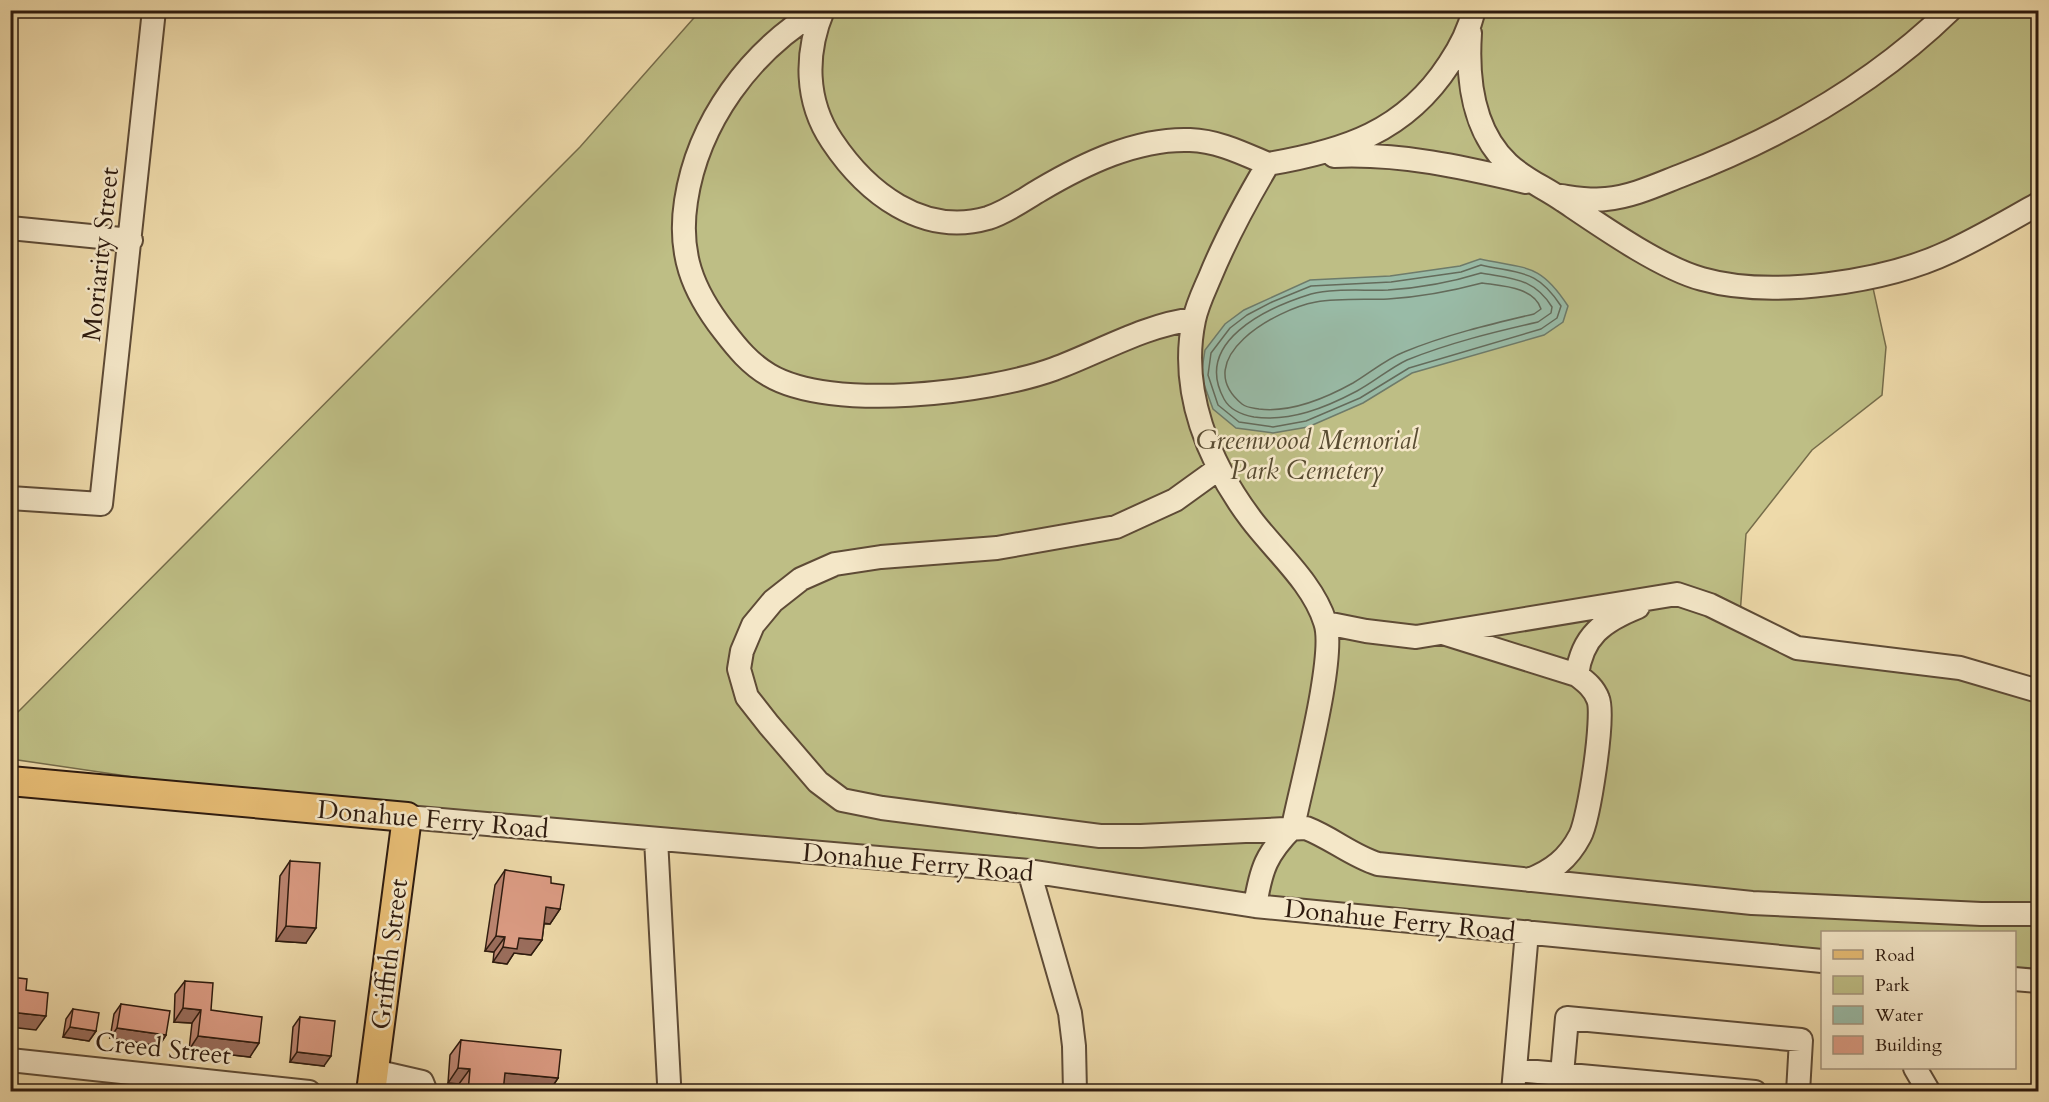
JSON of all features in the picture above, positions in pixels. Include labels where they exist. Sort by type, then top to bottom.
[{"type":"main road","name":"Donahue Ferry Road","points":[[10,781],[407,817]]},
{"type":"main road","name":"Griffith Street","points":[[373,1081],[407,817]]},
{"type":"street","name":"Moriarity Street","points":[[10,498],[101,504],[154,10]]},
{"type":"street","points":[[821,10],[810,63],[812,90],[824,130],[857,175],[878,194],[903,210],[933,220],[961,221],[987,218],[1010,209],[1092,161],[1150,144],[1189,140],[1222,145],[1268,164],[1308,157],[1351,144],[1380,131],[1424,99],[1455,56],[1472,18]]},
{"type":"street","points":[[821,10],[791,30],[742,74],[707,134],[688,187],[682,235],[686,261],[718,323],[753,364],[770,376],[792,385],[850,395],[907,395],[1011,381],[1051,370],[1165,323],[1194,319]]},
{"type":"street","points":[[1556,195],[1606,199],[1628,194],[1706,166],[1751,146],[1798,122],[1871,76],[1950,10]]},
{"type":"street","points":[[1472,18],[1468,64],[1471,90],[1479,118],[1493,146],[1507,164],[1534,184],[1556,195],[1625,240],[1701,279],[1764,288],[1828,284],[1905,268],[1950,251],[2038,204]]},
{"type":"street","points":[[1308,157],[1375,154],[1428,160],[1534,184]]},
{"type":"street","points":[[1255,906],[1260,871],[1273,847],[1293,827],[1327,659],[1326,623],[1306,588],[1253,522],[1218,469],[1202,428],[1192,388],[1190,352],[1194,319],[1238,214],[1268,164]]},
{"type":"street","points":[[10,228],[131,240]]},
{"type":"street","points":[[1218,469],[1174,500],[1116,527],[996,548],[881,557],[835,564],[801,579],[773,601],[753,625],[742,651],[739,669],[747,697],[818,782],[842,800],[882,808],[1100,836],[1306,828],[1320,834],[1359,859],[1378,864],[1752,903],[1981,914],[2038,914]]},
{"type":"street","points":[[1326,623],[1394,636],[1416,637],[1677,594],[1710,605],[1797,648],[1960,668],[2038,691]]},
{"type":"street","points":[[1577,675],[1586,641],[1603,626],[1621,614],[1677,594]]},
{"type":"street","points":[[1440,632],[1577,675],[1591,686],[1601,710],[1582,834],[1564,860],[1550,872],[1529,880]]},
{"type":"street","name":"Donahue Ferry Road","points":[[407,817],[1029,871],[1255,906],[1821,961]]},
{"type":"street","points":[[656,839],[669,1083]]},
{"type":"street","points":[[1029,871],[1070,1013],[1074,1046],[1075,1092]]},
{"type":"street","points":[[1527,932],[1514,1081],[1562,1074],[1755,1092]]},
{"type":"street","points":[[2016,979],[2038,981]]},
{"type":"street","points":[[1562,1074],[1567,1018],[1802,1040],[1798,1092]]},
{"type":"street","name":"Creed Street","points":[[10,1060],[309,1092]]},
{"type":"street","points":[[1916,1069],[1929,1092]]},
{"type":"street","points":[[373,1081],[422,1082],[426,1092]]},
{"type":"green space","name":"Greenwood Memorial Park Cemetery","points":[[700,11],[2038,11],[2038,211],[1900,280],[1873,288],[1886,347],[1882,395],[1812,450],[1746,534],[1740,615],[1792,639],[2038,691],[2038,981],[2016,979],[2016,931],[1821,931],[1821,960],[407,817],[11,759],[11,719],[580,147]]},
{"type":"water","points":[[1480,259],[1521,267],[1540,275],[1549,282],[1568,306],[1563,322],[1544,335],[1412,373],[1363,403],[1308,427],[1273,433],[1236,428],[1213,409],[1201,376],[1205,350],[1225,324],[1244,310],[1310,280],[1390,276],[1460,266]]},
{"type":"building","points":[[290,861],[320,863],[316,928],[286,926]]},
{"type":"building","points":[[505,870],[551,877],[551,883],[564,885],[560,909],[546,907],[542,940],[519,938],[517,949],[503,947],[505,937],[496,936]]},
{"type":"building","points":[[10,977],[27,979],[26,990],[48,993],[46,1016],[10,1012]]},
{"type":"building","points":[[185,981],[213,983],[211,1010],[262,1017],[259,1043],[198,1036],[201,1010],[183,1008]]},
{"type":"building","points":[[121,1004],[170,1011],[166,1035],[117,1028]]},
{"type":"building","points":[[73,1009],[99,1013],[96,1031],[70,1027]]},
{"type":"building","points":[[300,1017],[335,1021],[331,1056],[297,1052]]},
{"type":"building","points":[[461,1040],[561,1050],[558,1078],[505,1073],[503,1092],[468,1092],[470,1069],[458,1068]]}]
